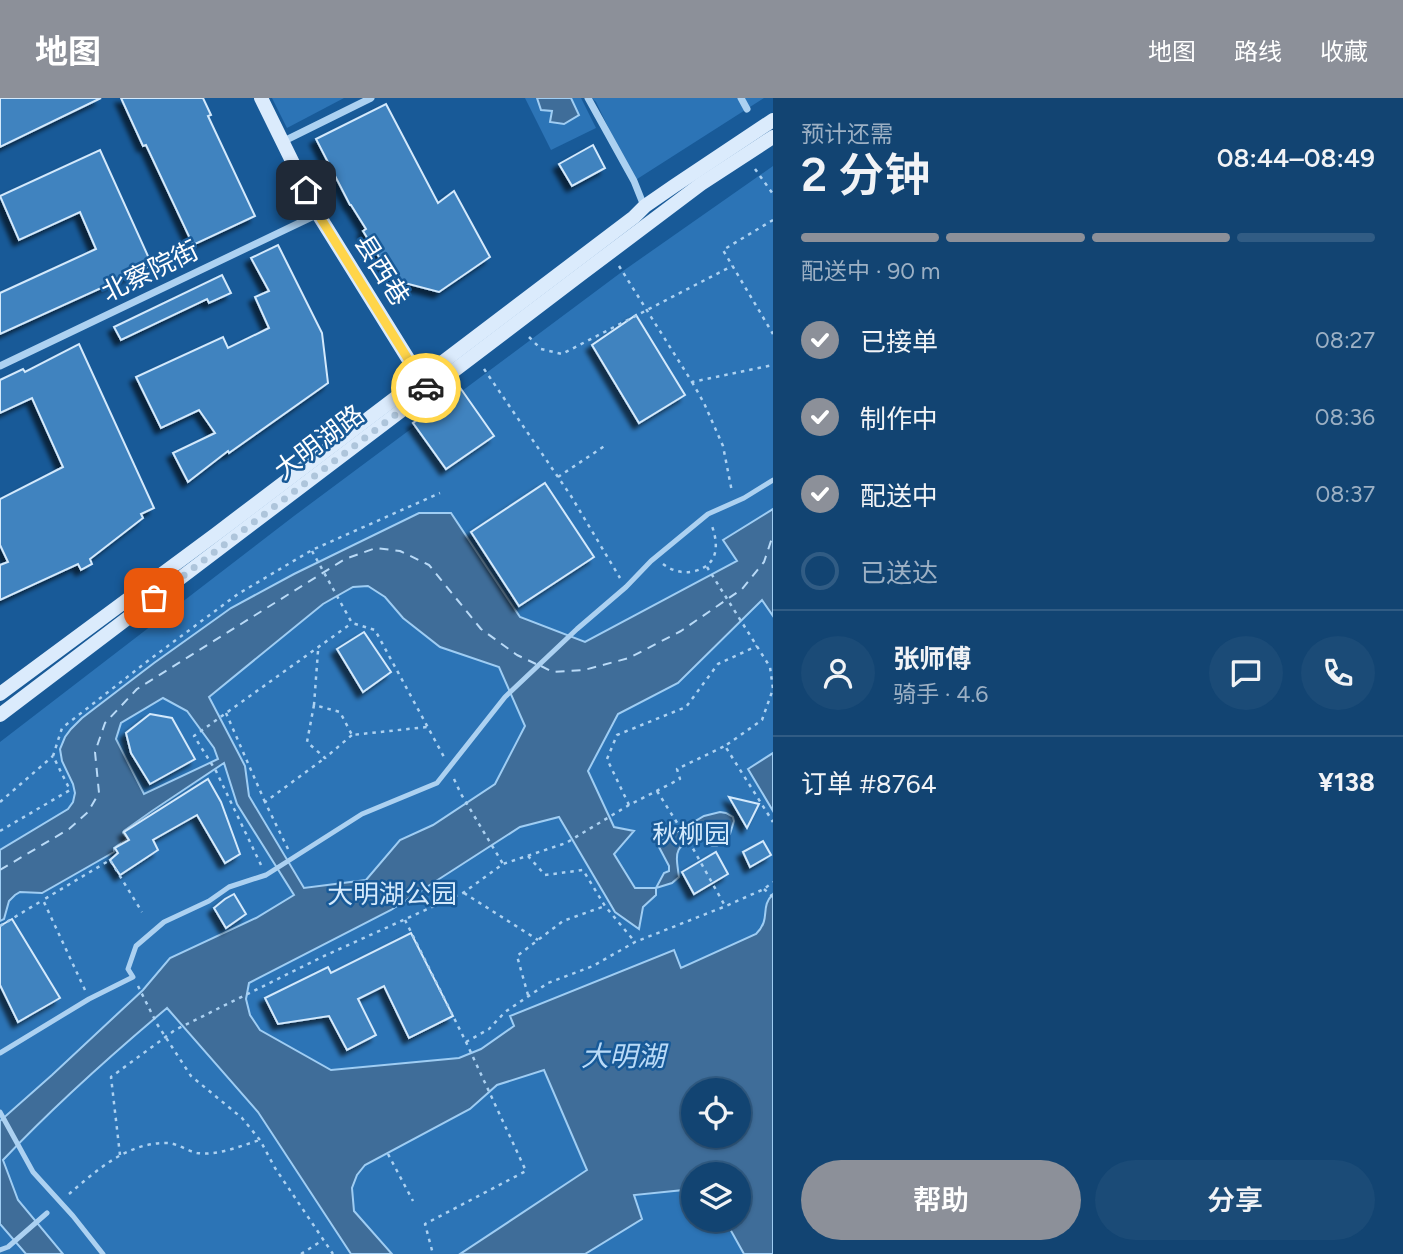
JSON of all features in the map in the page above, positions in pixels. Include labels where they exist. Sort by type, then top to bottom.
[{"type":"main road","name":"县西巷","points":[[261,98],[318,214],[424,384]]},
{"type":"main road","name":"大明湖路","points":[[2,710],[51,676],[424,384],[645,206],[773,120]]},
{"type":"main road","name":"大明湖路","points":[[0,694],[216,534],[701,184],[773,136]]},
{"type":"street","points":[[282,142],[371,98]]},
{"type":"street","points":[[588,98],[645,206]]},
{"type":"street","points":[[741,98],[747,109]]},
{"type":"street","name":"北察院街","points":[[0,366],[318,214]]},
{"type":"lane","points":[[0,1052],[89,999],[133,977],[128,969],[136,946],[164,922],[209,901],[229,887],[268,874],[362,814],[437,783],[505,697],[626,587],[655,557],[708,514],[773,480]]},
{"type":"lane","points":[[0,1112],[33,1172],[103,1254]]},
{"type":"lane","points":[[0,1250],[8,1247],[47,1213]]},
{"type":"path","points":[[747,153],[758,176],[773,194]]},
{"type":"path","points":[[773,220],[723,250],[773,334]]},
{"type":"path","points":[[619,266],[704,403],[723,446],[734,502]]},
{"type":"path","points":[[529,337],[541,349],[562,354],[732,266]]},
{"type":"path","points":[[768,326],[773,323]]},
{"type":"path","points":[[692,382],[773,365]]},
{"type":"path","points":[[484,369],[558,477],[626,587]]},
{"type":"path","points":[[558,477],[606,445]]},
{"type":"path","points":[[0,802],[53,756],[62,728],[238,594],[312,550],[440,493]]},
{"type":"path","points":[[655,557],[668,568],[678,572],[691,572],[706,567],[713,557],[716,545],[708,514]]},
{"type":"path","points":[[312,550],[352,623],[375,630],[450,768],[461,794],[503,864]]},
{"type":"path","points":[[120,1156],[110,1077],[175,1030],[254,990],[463,893],[503,864],[566,843],[629,805],[680,779],[677,769],[724,746],[762,720],[773,689],[770,667],[706,567]]},
{"type":"path","points":[[268,874],[216,771],[194,736],[352,623]]},
{"type":"path","points":[[629,805],[607,759],[617,735],[686,706],[718,664],[757,646]]},
{"type":"path","points":[[318,649],[314,705],[307,742],[325,758]]},
{"type":"path","points":[[314,705],[340,712],[352,735]]},
{"type":"path","points":[[226,713],[292,858]]},
{"type":"path","points":[[265,802],[352,735],[427,727]]},
{"type":"path","points":[[724,746],[773,822]]},
{"type":"path","points":[[0,831],[70,790],[53,756]]},
{"type":"path","points":[[657,791],[726,906]]},
{"type":"path","points":[[528,856],[545,875],[583,870],[606,906],[635,942]]},
{"type":"path","points":[[0,926],[110,860],[142,912]]},
{"type":"path","points":[[466,1042],[489,1029],[505,1012],[548,983],[593,966],[635,942],[726,906],[764,889],[773,882]]},
{"type":"path","points":[[764,889],[773,897]]},
{"type":"path","points":[[463,893],[537,940]]},
{"type":"path","points":[[43,900],[89,999]]},
{"type":"path","points":[[528,996],[517,956],[563,921],[606,906]]},
{"type":"path","points":[[404,919],[466,1042],[526,1171],[425,1224],[433,1254]]},
{"type":"path","points":[[138,986],[157,1024],[191,1076],[242,1118],[260,1140],[275,1168],[333,1254]]},
{"type":"path","points":[[59,1202],[90,1176],[120,1156],[143,1145],[170,1143],[197,1153],[220,1152],[260,1140]]},
{"type":"path","points":[[388,1154],[413,1201]]},
{"type":"path","points":[[301,1254],[323,1240]]},
{"type":"green space","points":[[272,98],[344,98],[287,128]]},
{"type":"green space","points":[[525,98],[581,98],[596,128],[551,150]]},
{"type":"green space","points":[[592,98],[764,98],[634,181]]},
{"type":"green space","name":"大明湖公园","points":[[773,166],[773,1254],[0,1254],[0,742],[294,516],[623,271]]},
{"type":"water","points":[[537,98],[571,98],[579,115],[564,124],[550,122],[552,111],[541,110]]},
{"type":"water","name":"大明湖","points":[[773,509],[773,616],[762,600],[678,683],[618,714],[588,771],[614,827],[634,831],[614,854],[635,888],[656,888],[656,895],[643,907],[639,929],[615,912],[559,817],[520,827],[391,910],[249,983],[246,999],[250,1015],[260,1030],[331,1070],[459,1058],[481,1049],[514,1026],[510,1016],[674,950],[681,968],[756,934],[761,928],[767,904],[773,894],[773,1254],[744,1254],[732,1232],[751,1232],[751,1162],[681,1162],[681,1190],[634,1195],[642,1219],[585,1254],[460,1254],[587,1170],[544,1070],[497,1085],[470,1109],[365,1165],[352,1188],[354,1211],[392,1254],[351,1254],[258,1112],[167,1008],[42,1120],[3,1160],[18,1200],[63,1254],[26,1254],[0,1224],[0,1121],[143,990],[170,958],[256,918],[294,895],[237,804],[224,763],[124,831],[127,839],[114,848],[114,852],[42,893],[20,892],[15,895],[9,901],[4,919],[0,921],[0,850],[68,809],[73,802],[73,784],[62,761],[60,749],[65,737],[82,718],[231,608],[419,513],[451,513],[520,617],[585,642],[737,561],[723,540]],"holes":[[[368,586],[385,597],[403,618],[440,647],[499,667],[525,726],[495,784],[433,825],[400,840],[366,880],[304,888],[249,796],[245,766],[209,697],[323,604],[353,587]],[[163,698],[187,711],[214,748],[218,759],[144,794],[116,739],[121,723]]]},
{"type":"water","points":[[773,753],[773,811],[748,769]]},
{"type":"water","points":[[720,812],[733,817],[730,834],[717,846],[712,846],[702,836],[681,846],[677,855],[679,877],[672,883],[656,888],[664,873],[669,871],[659,847],[660,842],[704,816]]},
{"type":"building","points":[[0,98],[101,98],[0,147]]},
{"type":"building","points":[[121,98],[203,98],[211,115],[208,116],[255,216],[193,245]]},
{"type":"building","points":[[386,104],[438,203],[454,191],[490,257],[439,292],[393,280],[363,231],[366,229],[350,205],[316,139]]},
{"type":"building","points":[[593,145],[605,168],[572,186],[559,164]]},
{"type":"building","points":[[100,150],[152,265],[0,334],[0,293],[96,249],[80,212],[19,240],[0,196]]},
{"type":"building","points":[[278,245],[322,333],[328,383],[229,453],[228,451],[188,482],[173,453],[215,433],[199,410],[161,428],[136,377],[223,337],[228,348],[269,328],[255,297],[269,291],[251,258]]},
{"type":"building","points":[[222,275],[231,293],[209,303],[207,299],[121,340],[114,327]]},
{"type":"building","points":[[636,315],[685,395],[639,423],[592,345]]},
{"type":"building","points":[[79,344],[154,508],[141,514],[143,518],[90,559],[92,564],[81,570],[78,564],[0,600],[0,565],[8,562],[0,545],[0,499],[63,467],[32,398],[0,413],[0,380],[23,369],[25,372]]},
{"type":"building","points":[[461,389],[494,436],[446,469],[413,423]]},
{"type":"building","points":[[545,483],[594,557],[519,606],[471,532]]},
{"type":"building","points":[[364,632],[391,672],[363,692],[337,649]]},
{"type":"building","points":[[150,714],[172,718],[195,759],[150,784],[131,753],[126,733]]},
{"type":"building","points":[[208,779],[221,802],[240,854],[225,863],[197,815],[153,840],[158,850],[120,875],[110,860],[118,853],[115,848],[129,840],[124,832]]},
{"type":"building","points":[[729,797],[759,804],[747,828]]},
{"type":"building","points":[[763,841],[771,855],[750,867],[743,852]]},
{"type":"building","points":[[716,852],[728,874],[694,894],[682,872]]},
{"type":"building","points":[[234,894],[246,914],[226,928],[214,908]]},
{"type":"building","points":[[12,919],[60,998],[18,1022],[0,985],[0,926]]},
{"type":"building","points":[[411,933],[453,1016],[409,1038],[384,986],[358,999],[376,1035],[347,1050],[329,1016],[278,1024],[265,998],[328,967],[331,973]]},
{"type":"ferry route","points":[[541,666],[553,672],[584,670],[629,658],[681,631],[742,589],[764,562],[773,535]]},
{"type":"ferry route","points":[[0,870],[69,829],[88,812],[99,793],[95,752],[105,723],[137,689],[345,559],[376,548],[400,551],[429,565],[481,629],[517,655],[536,664]]},
{"type":"way so far","points":[[154,598],[428,390],[426,388]]},
{"type":"route","points":[[306,190],[318,214],[426,388]]},
{"type":"park label","name":"秋柳园","points":[[691,834]]}]
